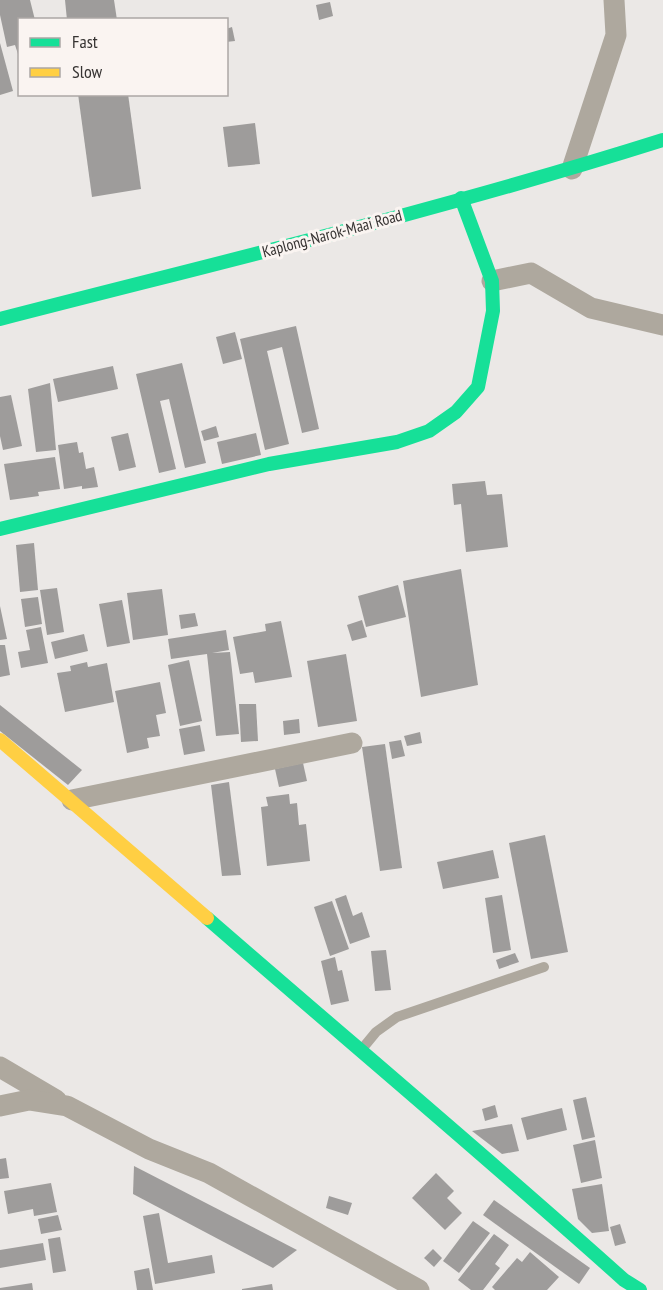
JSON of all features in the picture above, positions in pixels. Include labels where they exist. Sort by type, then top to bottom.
[{"type":"main road","name":"Kaplong-Narok-Maai Road","points":[[0,320],[572,169],[663,140]]},
{"type":"main road","points":[[0,529],[269,464],[397,442],[429,430],[456,412],[478,387],[493,312],[492,281],[461,198]]},
{"type":"main road","points":[[0,740],[72,800],[173,891],[515,1182],[624,1287]]},
{"type":"street","points":[[572,169],[616,36],[615,0]]},
{"type":"street","points":[[492,281],[531,273],[591,308],[663,325]]},
{"type":"street","points":[[72,800],[352,743]]},
{"type":"street","points":[[0,1066],[67,1106],[149,1149],[209,1173],[419,1290]]},
{"type":"street","points":[[0,1106],[29,1100],[67,1106]]},
{"type":"lane","points":[[360,1051],[376,1032],[397,1017],[544,967]]},
{"type":"building","points":[[0,0],[30,0],[34,18],[18,18],[18,54],[15,45],[7,47],[0,15]]},
{"type":"building","points":[[65,0],[114,0],[117,18],[67,18]]},
{"type":"building","points":[[330,2],[333,16],[319,20],[316,5]]},
{"type":"building","points":[[232,27],[235,41],[228,42],[228,28]]},
{"type":"building","points":[[0,43],[13,91],[0,95]]},
{"type":"building","points":[[78,96],[128,96],[141,189],[92,197]]},
{"type":"building","points":[[255,123],[260,164],[228,167],[223,127]]},
{"type":"building","points":[[296,326],[319,429],[302,433],[282,347],[267,351],[289,444],[265,450],[240,339]]},
{"type":"building","points":[[235,332],[242,359],[223,364],[216,337]]},
{"type":"building","points":[[182,363],[206,463],[185,468],[169,399],[160,401],[176,469],[159,473],[136,374]]},
{"type":"building","points":[[113,366],[118,389],[58,402],[53,379]]},
{"type":"building","points":[[50,383],[56,450],[36,452],[28,389]]},
{"type":"building","points":[[11,395],[22,446],[3,450],[0,436],[0,397]]},
{"type":"building","points":[[216,426],[219,437],[204,441],[201,431]]},
{"type":"building","points":[[128,433],[136,467],[119,471],[111,437]]},
{"type":"building","points":[[256,433],[261,455],[222,464],[217,442]]},
{"type":"building","points":[[77,442],[79,453],[83,452],[86,469],[94,467],[98,487],[82,489],[82,486],[64,489],[58,445]]},
{"type":"building","points":[[55,457],[60,489],[38,492],[39,496],[10,500],[4,464]]},
{"type":"building","points":[[485,481],[487,495],[502,494],[508,547],[466,552],[461,504],[454,505],[452,484]]},
{"type":"building","points":[[34,543],[38,590],[20,592],[16,545]]},
{"type":"building","points":[[461,569],[478,685],[421,697],[403,581]]},
{"type":"building","points":[[398,585],[406,617],[366,627],[358,596]]},
{"type":"building","points":[[57,588],[64,632],[47,635],[40,590]]},
{"type":"building","points":[[162,589],[168,635],[133,640],[127,593]]},
{"type":"building","points":[[38,597],[42,624],[25,627],[21,599]]},
{"type":"building","points":[[122,600],[130,643],[107,647],[99,604]]},
{"type":"building","points":[[0,606],[7,639],[0,640]]},
{"type":"building","points":[[195,613],[198,626],[181,629],[179,615]]},
{"type":"building","points":[[362,620],[367,637],[352,641],[347,625]]},
{"type":"building","points":[[281,621],[292,677],[255,683],[253,672],[240,674],[233,637],[266,631],[265,624]]},
{"type":"building","points":[[41,627],[48,663],[21,668],[18,652],[30,650],[26,630]]},
{"type":"building","points":[[226,630],[229,650],[212,653],[230,652],[239,734],[216,736],[207,654],[171,659],[168,639]]},
{"type":"building","points":[[84,634],[88,651],[55,659],[51,642]]},
{"type":"building","points":[[0,645],[5,645],[10,675],[0,677]]},
{"type":"building","points":[[346,654],[357,721],[318,727],[307,661]]},
{"type":"building","points":[[189,660],[202,721],[180,726],[168,665]]},
{"type":"building","points":[[87,662],[88,667],[107,663],[114,702],[65,712],[57,673],[71,671],[70,666]]},
{"type":"building","points":[[160,682],[166,713],[156,715],[160,736],[147,738],[149,748],[127,753],[115,691]]},
{"type":"building","points":[[239,704],[256,704],[258,741],[241,742]]},
{"type":"building","points":[[0,705],[82,770],[68,785],[0,731]]},
{"type":"building","points":[[299,719],[300,733],[284,735],[283,721]]},
{"type":"building","points":[[200,725],[205,751],[184,755],[179,729]]},
{"type":"building","points":[[420,732],[422,743],[407,746],[404,736]]},
{"type":"building","points":[[401,740],[405,756],[392,759],[389,742]]},
{"type":"building","points":[[385,744],[402,868],[380,871],[362,747]]},
{"type":"building","points":[[303,763],[307,781],[279,787],[275,769]]},
{"type":"building","points":[[229,782],[241,875],[222,876],[211,785]]},
{"type":"building","points":[[289,794],[290,804],[297,803],[299,825],[306,824],[310,861],[267,866],[261,807],[268,806],[266,797]]},
{"type":"building","points":[[545,835],[568,952],[531,959],[509,843]]},
{"type":"building","points":[[493,850],[499,878],[443,889],[437,862]]},
{"type":"building","points":[[346,895],[353,916],[362,912],[370,937],[350,944],[335,899]]},
{"type":"building","points":[[502,895],[511,950],[493,953],[485,898]]},
{"type":"building","points":[[332,901],[349,949],[330,956],[314,907]]},
{"type":"building","points":[[386,950],[391,990],[375,991],[371,951]]},
{"type":"building","points":[[515,953],[519,962],[499,969],[496,960]]},
{"type":"building","points":[[335,957],[338,971],[342,970],[349,1001],[331,1005],[321,961]]},
{"type":"building","points":[[586,1097],[595,1137],[582,1140],[573,1100]]},
{"type":"building","points":[[495,1105],[498,1117],[485,1121],[482,1109]]},
{"type":"building","points":[[562,1108],[567,1130],[527,1140],[521,1118]]},
{"type":"building","points":[[512,1124],[519,1151],[502,1154],[472,1131]]},
{"type":"building","points":[[595,1140],[602,1178],[581,1183],[573,1145]]},
{"type":"building","points":[[6,1158],[9,1178],[0,1179],[0,1159]]},
{"type":"building","points":[[134,1166],[297,1250],[273,1268],[133,1194]]},
{"type":"building","points":[[436,1173],[454,1191],[447,1198],[462,1213],[445,1230],[412,1198]]},
{"type":"building","points":[[51,1183],[57,1212],[34,1216],[33,1209],[8,1214],[4,1191]]},
{"type":"building","points":[[602,1184],[609,1231],[592,1233],[578,1219],[572,1189]]},
{"type":"building","points":[[329,1196],[352,1203],[348,1215],[326,1208]]},
{"type":"building","points":[[494,1200],[590,1268],[579,1284],[483,1215]]},
{"type":"building","points":[[159,1213],[168,1263],[212,1255],[215,1273],[155,1284],[143,1216]]},
{"type":"building","points":[[58,1215],[62,1230],[41,1234],[38,1219]]},
{"type":"building","points":[[473,1221],[490,1233],[459,1273],[443,1261]]},
{"type":"building","points":[[620,1224],[626,1243],[615,1246],[610,1227]]},
{"type":"building","points":[[494,1234],[509,1245],[495,1264],[500,1268],[483,1290],[471,1290],[458,1280]]},
{"type":"building","points":[[60,1237],[66,1271],[53,1273],[48,1239]]},
{"type":"building","points":[[43,1243],[46,1260],[0,1268],[0,1250]]},
{"type":"building","points":[[433,1249],[442,1258],[434,1267],[424,1258]]},
{"type":"building","points":[[530,1252],[559,1277],[547,1290],[495,1290],[492,1287],[517,1258],[522,1262]]},
{"type":"building","points":[[149,1268],[153,1290],[137,1290],[134,1271]]},
{"type":"building","points":[[32,1283],[33,1290],[0,1290],[0,1288]]},
{"type":"building","points":[[272,1284],[273,1290],[242,1290],[242,1289]]},
{"type":"traffic: fast","points":[[0,319],[416,212],[663,140]]},
{"type":"traffic: fast","points":[[0,529],[269,464],[397,442],[429,431],[456,412],[478,387],[493,311],[492,281],[461,198]]},
{"type":"traffic: fast","points":[[207,918],[469,1143],[624,1280],[640,1290]]},
{"type":"traffic: slow","points":[[0,740],[207,918]]}]
